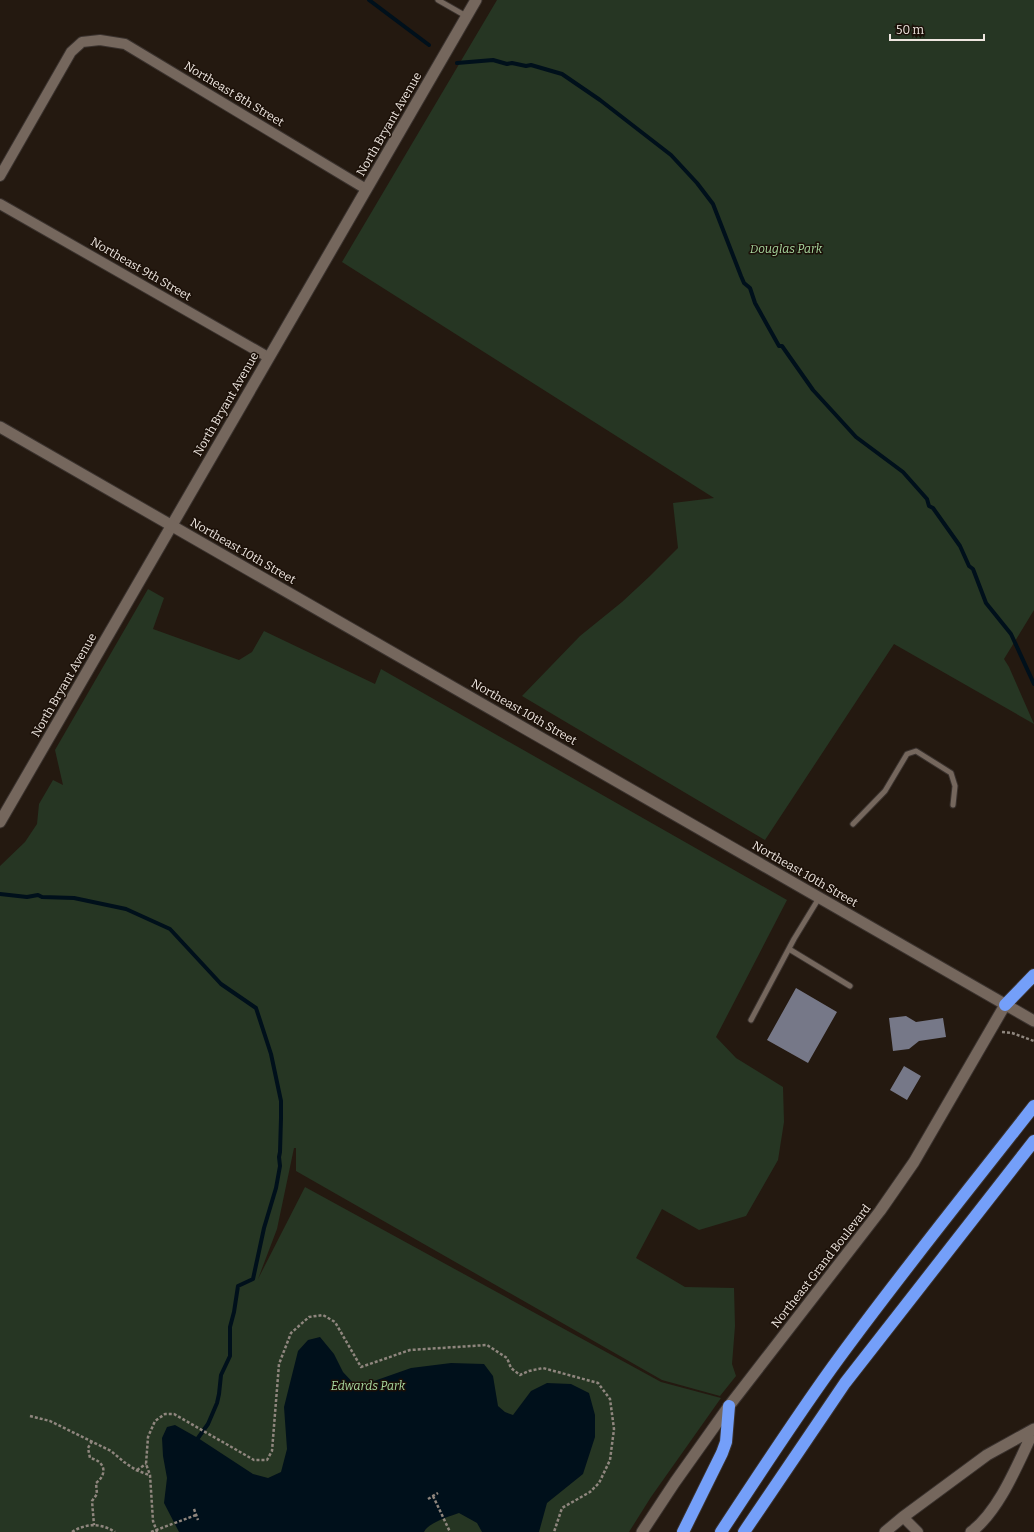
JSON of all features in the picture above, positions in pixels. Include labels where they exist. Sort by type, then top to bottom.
[{"type":"highway","points":[[1006,1005],[1034,975]]},
{"type":"highway","points":[[722,1532],[763,1466],[831,1369],[880,1303],[1034,1106]]},
{"type":"highway","points":[[744,1532],[845,1383],[1034,1141]]},
{"type":"highway","points":[[683,1532],[722,1453],[726,1442],[729,1406]]},
{"type":"main road","name":"North Bryant Avenue","points":[[0,822],[476,0]]},
{"type":"main road","name":"Northeast 10th Street","points":[[0,427],[1034,1021]]},
{"type":"main road","name":"Northeast Grand Boulevard","points":[[642,1532],[675,1482],[729,1406],[843,1261],[906,1174],[1006,1005]]},
{"type":"main road","points":[[885,1532],[987,1455],[1034,1429]]},
{"type":"main road","points":[[971,1532],[990,1513],[1002,1494],[1034,1429]]},
{"type":"street","name":"Northeast 8th Street","points":[[0,176],[71,52],[82,42],[100,40],[125,44],[366,189]]},
{"type":"street","name":"Northeast 9th Street","points":[[0,204],[268,357]]},
{"type":"street","points":[[903,1517],[918,1532]]},
{"type":"lane","points":[[438,0],[466,16]]},
{"type":"lane","points":[[853,824],[886,791],[907,754],[916,751],[951,773],[955,786],[953,805]]},
{"type":"lane","points":[[751,1020],[789,949],[820,897]]},
{"type":"lane","points":[[789,949],[850,986]]},
{"type":"path","points":[[1002,1032],[1012,1032],[1034,1041]]},
{"type":"path","points":[[157,1531],[153,1521],[150,1475],[146,1464],[148,1437],[155,1421],[165,1414],[174,1414],[254,1460],[267,1460],[272,1451],[280,1364],[291,1333],[309,1316],[323,1315],[335,1322],[361,1367],[410,1350],[487,1345],[507,1358],[511,1368],[520,1375],[528,1371],[543,1368],[598,1383],[610,1399],[614,1429],[610,1460],[599,1483],[590,1492],[562,1508],[554,1532]]},
{"type":"path","points":[[30,1416],[50,1421],[92,1441],[111,1451],[136,1470],[150,1475]]},
{"type":"path","points":[[92,1441],[88,1448],[90,1458],[96,1459],[103,1466],[104,1474],[101,1480],[96,1484],[97,1494],[92,1501],[94,1524]]},
{"type":"path","points":[[136,1470],[146,1464]]},
{"type":"path","points":[[428,1499],[438,1492]]},
{"type":"path","points":[[433,1496],[450,1532]]},
{"type":"path","points":[[194,1509],[198,1520]]},
{"type":"path","points":[[151,1532],[196,1515]]},
{"type":"path","points":[[72,1532],[78,1528],[94,1524],[106,1527],[115,1532]]},
{"type":"green space","name":"Douglas Park","points":[[497,0],[1034,0],[1034,610],[1004,659],[1034,724],[894,644],[765,840],[522,696],[580,636],[622,602],[678,548],[673,503],[714,498],[342,262]]},
{"type":"green space","name":"Edwards Park","points":[[148,589],[164,598],[153,629],[239,660],[252,652],[264,631],[375,684],[381,669],[787,900],[716,1037],[736,1058],[783,1087],[784,1122],[778,1160],[746,1216],[699,1230],[662,1209],[636,1258],[685,1287],[734,1288],[735,1326],[732,1364],[736,1376],[720,1396],[662,1380],[296,1171],[296,1148],[294,1148],[277,1229],[258,1279],[305,1187],[661,1382],[721,1398],[651,1497],[629,1532],[0,1532],[0,866],[25,842],[37,824],[39,804],[53,780],[63,785],[55,750]]},
{"type":"water","points":[[320,1337],[334,1354],[343,1372],[357,1387],[411,1368],[451,1363],[484,1364],[493,1376],[498,1406],[505,1412],[513,1415],[531,1391],[547,1383],[571,1384],[589,1393],[595,1415],[595,1437],[583,1474],[547,1503],[539,1532],[482,1532],[477,1523],[459,1513],[434,1523],[424,1532],[179,1532],[164,1503],[167,1478],[163,1456],[162,1438],[167,1427],[175,1425],[198,1438],[253,1474],[268,1478],[281,1472],[287,1449],[284,1407],[298,1351],[308,1340]]},
{"type":"building","points":[[796,988],[837,1012],[808,1063],[767,1040]]},
{"type":"building","points":[[906,1016],[916,1022],[943,1018],[946,1037],[919,1041],[909,1049],[893,1051],[889,1018]]},
{"type":"building","points":[[904,1066],[921,1076],[907,1100],[890,1090]]},
{"type":"waterway","points":[[369,0],[429,45]]},
{"type":"waterway","points":[[457,63],[493,60],[507,64],[512,63],[526,66],[531,65],[562,74],[600,100],[671,155],[697,183],[713,204],[744,283],[750,288],[755,303],[779,346],[782,346],[813,390],[856,437],[903,472],[927,499],[929,506],[933,508],[960,546],[969,566],[973,569],[986,603],[1011,634],[1034,684]]},
{"type":"waterway","points":[[0,894],[27,897],[38,895],[42,897],[74,898],[126,909],[170,929],[221,984],[256,1008],[271,1054],[281,1101],[280,1166],[276,1188],[264,1228],[253,1279],[238,1286],[230,1327],[230,1356],[221,1375],[217,1403],[208,1424],[198,1438]]}]
